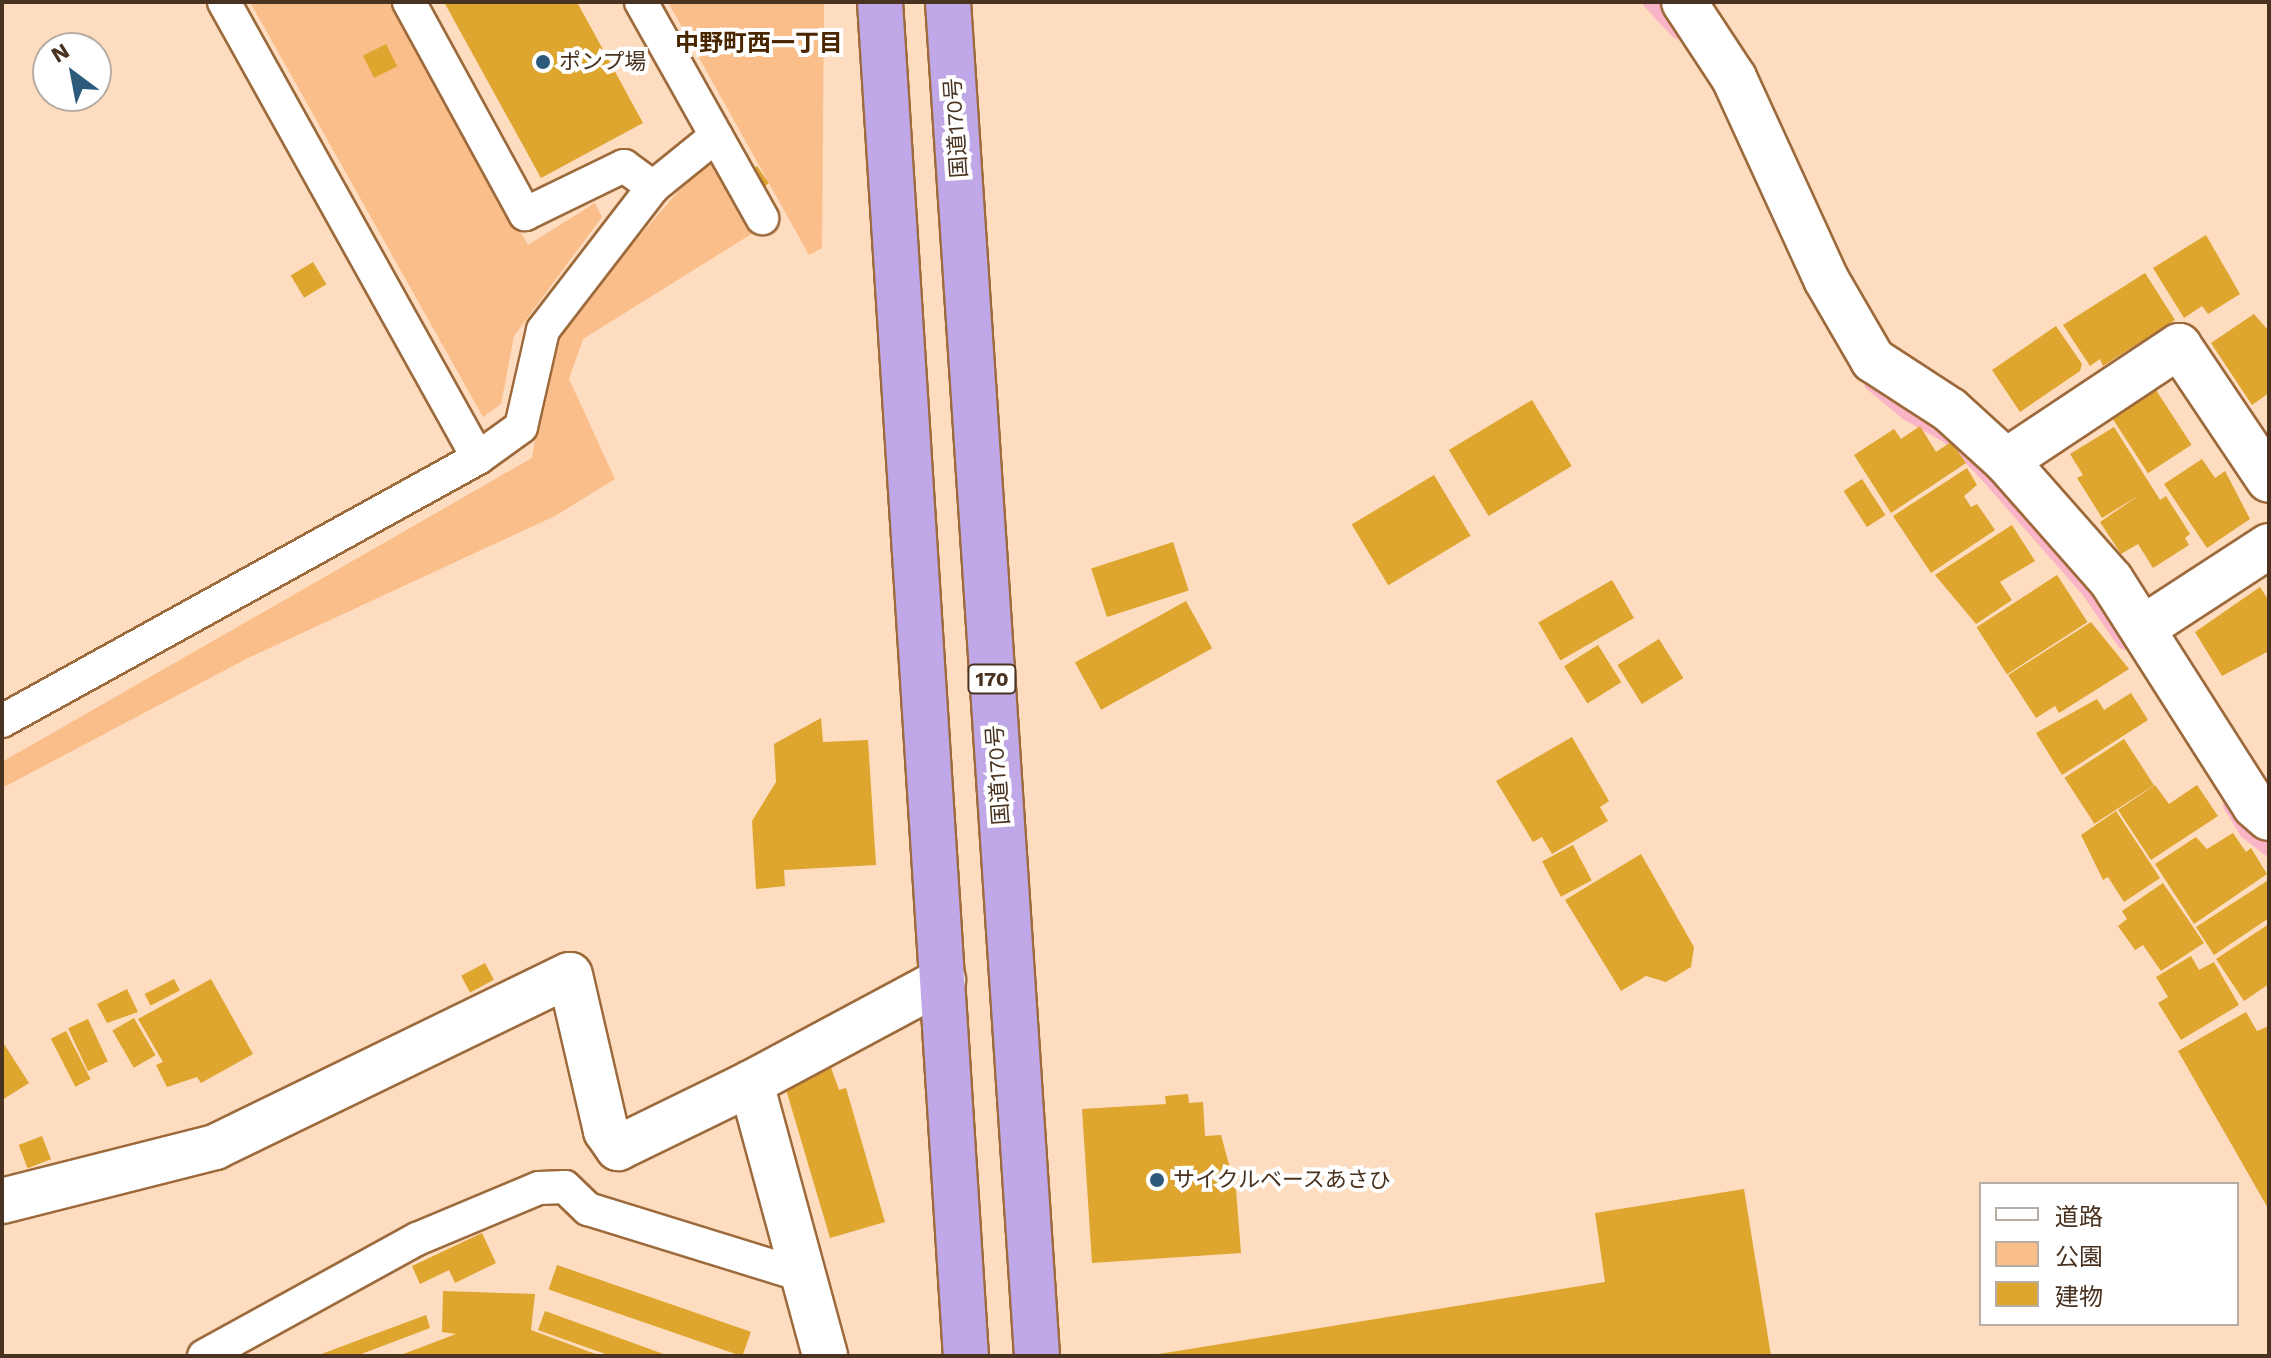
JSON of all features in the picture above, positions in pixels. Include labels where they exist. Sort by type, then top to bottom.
[{"type":"highway","points":[[880,2],[966,1356]]},
{"type":"highway","name":"国道170号","points":[[948,2],[1037,1356]]},
{"type":"street","points":[[1684,2],[1734,78],[1826,279],[1873,360],[1950,410],[2006,461],[2111,580],[2255,806],[2269,818]]},
{"type":"street","points":[[2006,461],[2179,346],[2269,480]]},
{"type":"street","points":[[2143,628],[2269,546]]},
{"type":"street","points":[[2,1201],[215,1147],[570,975],[606,1131],[618,1148],[751,1083],[943,980]]},
{"type":"street","points":[[751,1083],[825,1356]]},
{"type":"lane","points":[[224,2],[478,458]]},
{"type":"lane","points":[[409,2],[525,214],[624,166],[653,187]]},
{"type":"lane","points":[[641,2],[762,218]]},
{"type":"lane","points":[[2,721],[478,458],[521,427],[543,330],[653,187],[716,136]]},
{"type":"lane","points":[[204,1356],[417,1239],[539,1188],[565,1187],[588,1209],[804,1276]]},
{"type":"green space","points":[[250,2],[393,2],[528,245],[595,203],[602,217],[514,336],[501,404],[483,417]]},
{"type":"green space","points":[[668,2],[824,2],[822,248],[809,255]]},
{"type":"green space","points":[[708,157],[753,233],[583,339],[569,379],[615,479],[555,516],[248,658],[2,788],[2,762],[532,458],[552,337]]},
{"type":"building","name":"ポンプ場","points":[[444,2],[577,2],[643,123],[541,178]]},
{"type":"building","points":[[386,44],[397,66],[374,78],[363,56]]},
{"type":"building","points":[[757,166],[769,183],[762,188],[750,171]]},
{"type":"building","points":[[2206,235],[2240,294],[2208,314],[2202,306],[2184,318],[2153,268]]},
{"type":"building","points":[[313,262],[326,284],[304,298],[291,275]]},
{"type":"building","points":[[2145,273],[2175,320],[2103,366],[2100,359],[2090,366],[2063,325]]},
{"type":"building","points":[[2254,314],[2269,331],[2269,393],[2252,405],[2211,343]]},
{"type":"building","points":[[2056,326],[2082,364],[2080,371],[2020,412],[1992,370]]},
{"type":"building","points":[[2154,387],[2192,445],[2148,473],[2110,415]]},
{"type":"building","points":[[1532,400],[1572,466],[1489,516],[1449,450]]},
{"type":"building","points":[[1920,426],[1936,452],[1951,442],[1966,463],[1891,513],[1854,455],[1894,429],[1901,439]]},
{"type":"building","points":[[2114,427],[2160,500],[2166,496],[2190,534],[2185,538],[2189,545],[2153,568],[2138,544],[2121,554],[2100,522],[2141,494],[2102,518],[2077,478],[2083,475],[2070,454]]},
{"type":"building","points":[[2202,459],[2215,478],[2225,471],[2250,519],[2207,548],[2164,484]]},
{"type":"building","points":[[1967,468],[1977,485],[1964,496],[1971,507],[1977,504],[1995,530],[1931,573],[1893,516]]},
{"type":"building","points":[[1434,475],[1471,536],[1388,585],[1352,524]]},
{"type":"building","points":[[1862,479],[1885,515],[1867,527],[1844,491]]},
{"type":"building","points":[[2012,525],[2035,561],[2000,582],[2012,600],[1976,624],[1935,575]]},
{"type":"building","points":[[1173,542],[1189,591],[1107,617],[1091,569]]},
{"type":"building","points":[[2057,575],[2087,622],[2007,674],[1976,627]]},
{"type":"building","points":[[1612,580],[1634,618],[1560,661],[1538,622]]},
{"type":"building","points":[[2260,587],[2269,601],[2269,651],[2222,676],[2195,632]]},
{"type":"building","points":[[1186,601],[1212,648],[1101,710],[1075,663]]},
{"type":"building","points":[[2091,622],[2129,669],[2059,713],[2055,706],[2036,718],[2008,675]]},
{"type":"building","points":[[1659,639],[1683,678],[1642,704],[1617,665]]},
{"type":"building","points":[[1598,645],[1621,682],[1587,704],[1564,666]]},
{"type":"building","points":[[2131,693],[2148,720],[2062,775],[2036,733],[2097,699],[2104,710]]},
{"type":"building","points":[[821,718],[823,742],[868,740],[876,865],[784,870],[785,886],[756,889],[752,821],[776,782],[774,744]]},
{"type":"building","points":[[1572,737],[1609,801],[1600,807],[1608,821],[1552,854],[1542,837],[1533,842],[1496,781]]},
{"type":"building","points":[[2124,739],[2154,785],[2094,824],[2064,778]]},
{"type":"building","points":[[2155,785],[2169,804],[2197,785],[2218,816],[2151,860],[2118,810]]},
{"type":"building","points":[[2116,811],[2160,878],[2124,902],[2108,877],[2103,880],[2081,835]]},
{"type":"building","points":[[2233,833],[2246,852],[2251,848],[2267,874],[2194,924],[2155,864],[2196,837],[2207,849]]},
{"type":"building","points":[[1573,845],[1592,880],[1561,897],[1542,861]]},
{"type":"building","points":[[1641,854],[1694,947],[1691,967],[1666,982],[1646,976],[1621,991],[1565,900]]},
{"type":"building","points":[[2267,881],[2269,918],[2214,955],[2196,927]]},
{"type":"building","points":[[2163,883],[2204,943],[2161,971],[2143,945],[2135,950],[2118,926],[2127,919],[2122,911]]},
{"type":"building","points":[[2269,924],[2269,984],[2244,1001],[2216,959]]},
{"type":"building","points":[[2191,956],[2199,970],[2214,962],[2239,1005],[2181,1040],[2158,1003],[2168,997],[2156,977]]},
{"type":"building","points":[[485,963],[494,980],[470,992],[461,976]]},
{"type":"building","points":[[174,979],[180,991],[150,1006],[145,994]]},
{"type":"building","points":[[211,979],[253,1054],[201,1083],[197,1077],[167,1087],[156,1065],[163,1062],[138,1019]]},
{"type":"building","points":[[127,989],[138,1012],[107,1023],[97,1004]]},
{"type":"building","points":[[2246,1012],[2257,1031],[2269,1026],[2269,1210],[2178,1051]]},
{"type":"building","points":[[134,1018],[156,1055],[134,1068],[112,1030]]},
{"type":"building","points":[[88,1019],[108,1062],[88,1071],[68,1028]]},
{"type":"building","points":[[66,1031],[91,1079],[75,1087],[51,1039]]},
{"type":"building","points":[[2,1041],[29,1083],[2,1100]]},
{"type":"building","points":[[828,1059],[839,1090],[846,1088],[885,1222],[830,1238],[785,1086]]},
{"type":"building","points":[[1188,1094],[1189,1103],[1203,1102],[1205,1136],[1221,1135],[1236,1190],[1241,1253],[1092,1263],[1082,1109],[1166,1104],[1165,1096]]},
{"type":"building","points":[[42,1136],[51,1159],[28,1168],[19,1145]]},
{"type":"building","points":[[1744,1189],[1771,1356],[1146,1356],[1605,1282],[1595,1213]]},
{"type":"building","points":[[482,1233],[496,1263],[455,1283],[449,1270],[420,1284],[412,1266]]},
{"type":"building","points":[[557,1265],[751,1332],[741,1356],[549,1290]]},
{"type":"building","points":[[443,1291],[535,1294],[531,1330],[601,1356],[398,1356],[456,1334],[442,1332]]},
{"type":"building","points":[[545,1311],[669,1356],[611,1356],[538,1330]]},
{"type":"building","points":[[426,1315],[430,1328],[356,1356],[316,1356]]},
{"type":"waterway","points":[[1651,2],[1678,31]]},
{"type":"waterway","points":[[1872,383],[1907,412],[1949,436],[1981,467],[2089,590],[2125,642]]},
{"type":"waterway","points":[[2231,805],[2247,831],[2269,848]]},
{"type":"place","name":"ポンプ場","points":[[543,62]]},
{"type":"place","name":"サイクルベースあさひ","points":[[1157,1180]]},
{"type":"district","name":"中野町西一丁目","points":[[759,44]]}]
